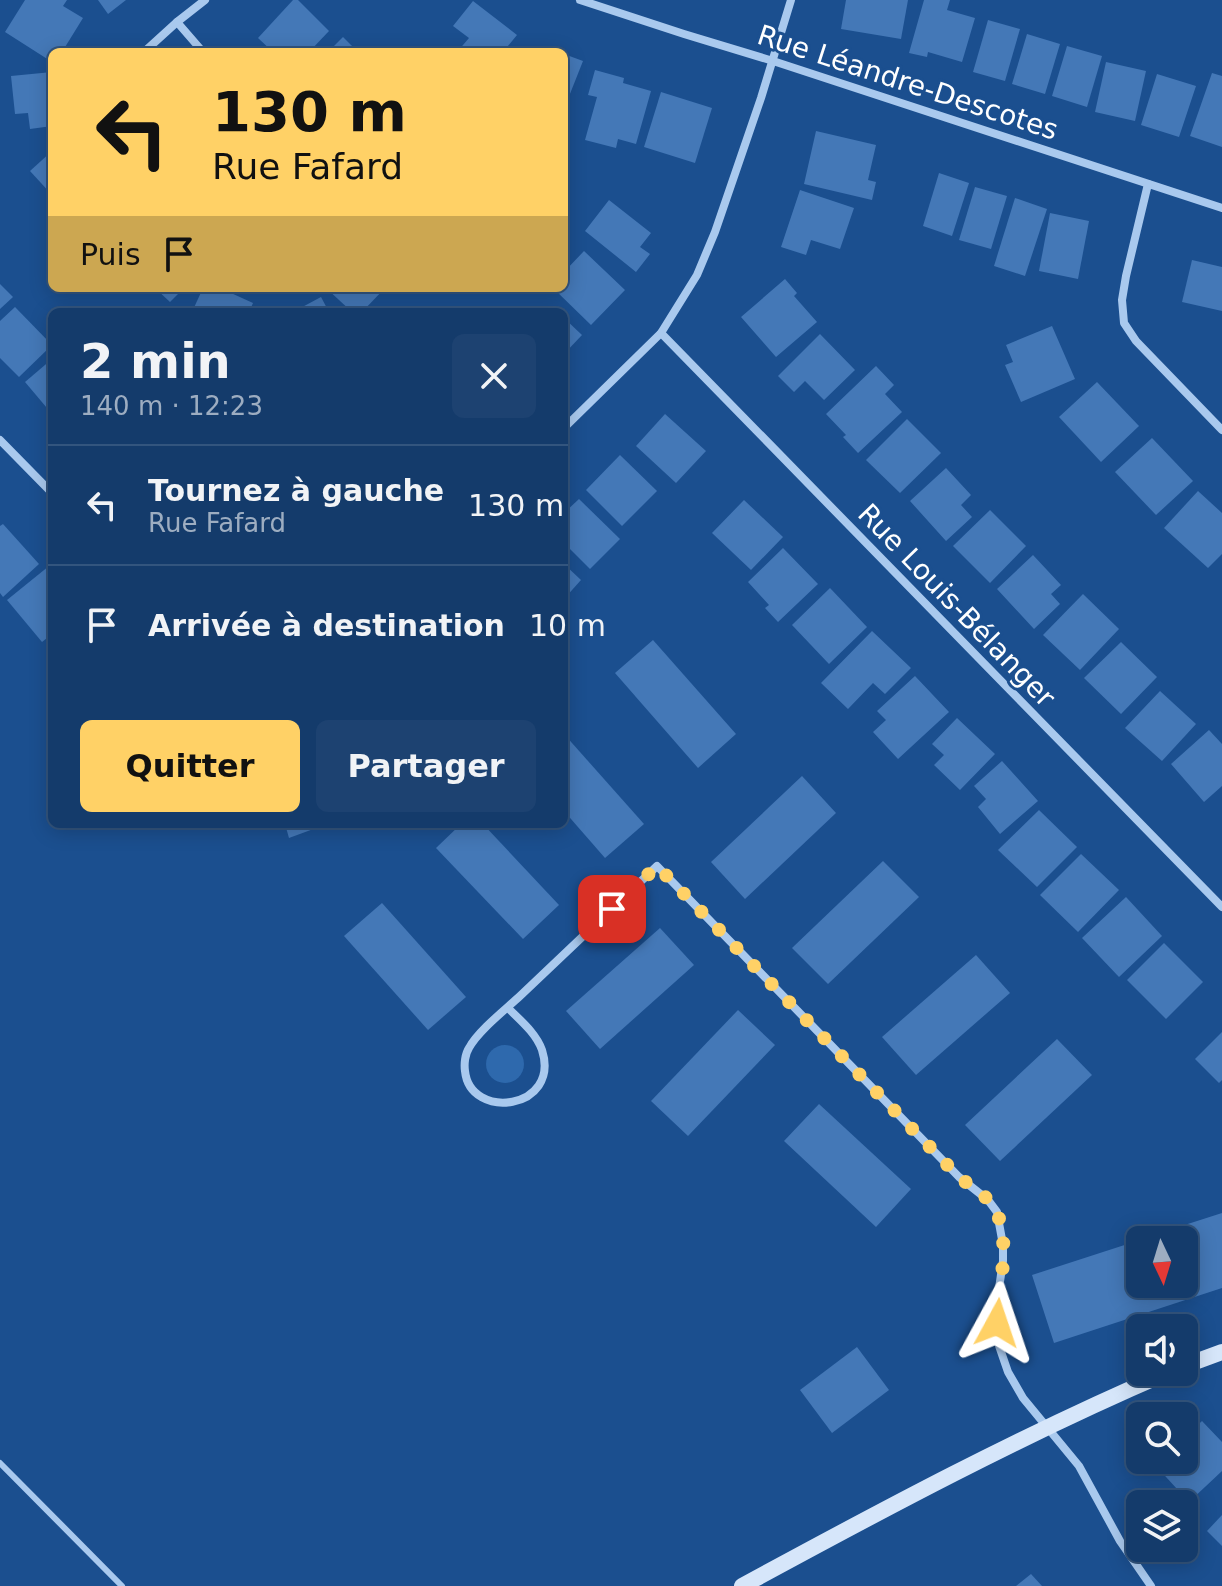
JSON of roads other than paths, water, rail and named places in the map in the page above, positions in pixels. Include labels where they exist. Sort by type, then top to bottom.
[{"type":"main road","points":[[1198,1361],[1222,1352]]},
{"type":"main road","points":[[742,1586],[873,1514],[1047,1427],[1138,1386]]},
{"type":"street","points":[[148,48],[205,0]]},
{"type":"street","name":"Rue Léandre-Descotes","points":[[580,0],[1222,208]]},
{"type":"street","points":[[568,424],[661,333],[697,275],[715,232],[791,0]]},
{"type":"street","points":[[177,22],[200,48]]},
{"type":"street","points":[[1148,184],[1126,276],[1122,300],[1124,323],[1136,341],[1222,430]]},
{"type":"street","name":"Rue Louis-Bélanger","points":[[661,333],[1222,907]]},
{"type":"street","points":[[0,440],[48,489]]},
{"type":"street","points":[[508,1008],[533,1034],[542,1049],[544,1066],[543,1079],[537,1090],[526,1099],[511,1103],[486,1100],[473,1091],[466,1079],[464,1064],[468,1049],[476,1038],[657,866],[959,1177],[988,1200],[997,1212],[1003,1245],[997,1340],[1008,1372],[1016,1388],[1079,1466],[1126,1551],[1151,1586]]},
{"type":"lane","points":[[0,1463],[122,1586]]}]
